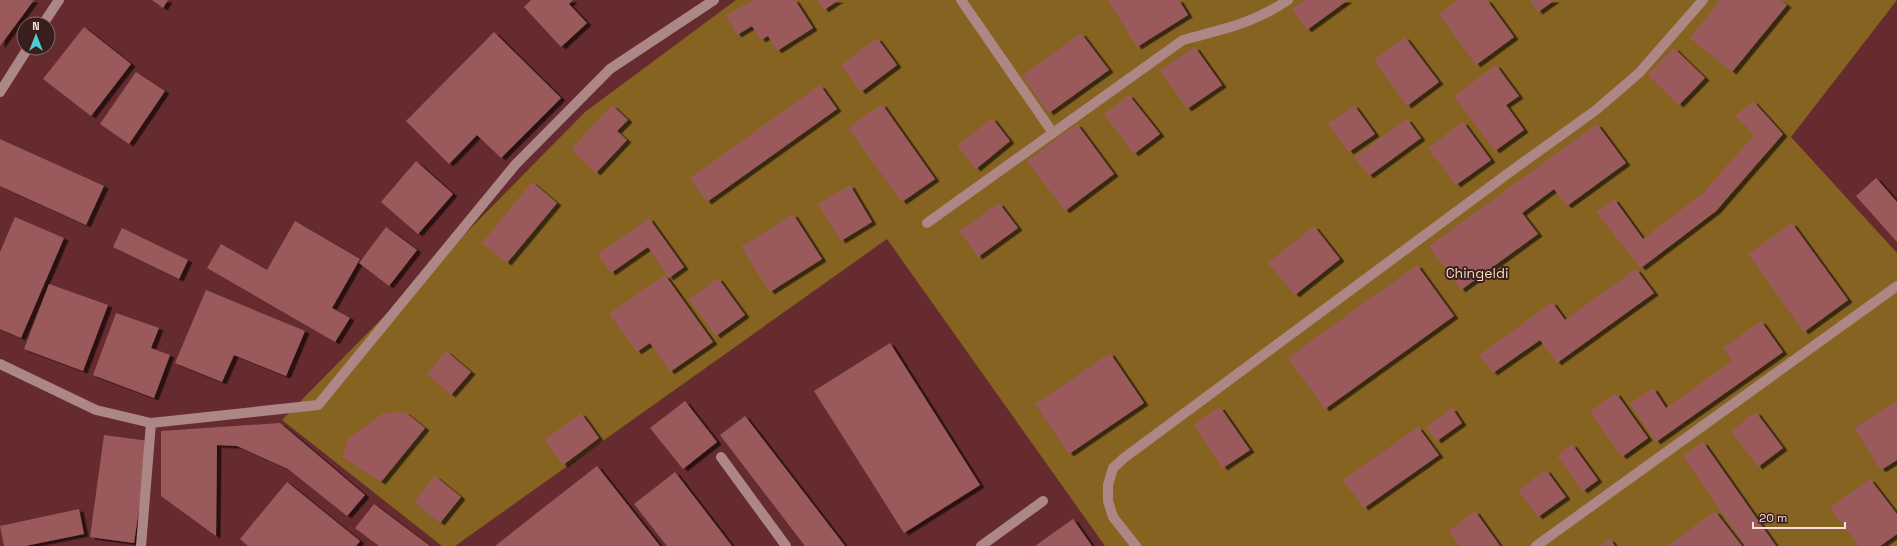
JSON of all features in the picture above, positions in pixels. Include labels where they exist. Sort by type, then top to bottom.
[{"type":"street","points":[[49,16],[59,0]]},
{"type":"street","points":[[0,364],[96,410],[151,423],[318,405],[515,164],[610,68],[714,0]]},
{"type":"street","points":[[961,0],[1053,133]]},
{"type":"street","points":[[927,223],[1183,40],[1231,28],[1270,12],[1288,0]]},
{"type":"street","points":[[1136,546],[1113,517],[1108,501],[1108,485],[1113,468],[1124,458],[1596,110],[1639,73],[1703,0]]},
{"type":"street","points":[[0,92],[23,56]]},
{"type":"street","points":[[1536,546],[1897,286]]},
{"type":"street","points":[[141,546],[151,423]]},
{"type":"street","points":[[722,457],[786,546]]},
{"type":"street","points":[[981,546],[1043,501]]},
{"type":"green space","name":"Chingeldi","points":[[736,0],[1897,0],[1791,137],[1897,253],[1897,546],[1105,546],[887,239],[455,546],[442,546],[282,420],[585,112]]},
{"type":"building","points":[[0,0],[34,0],[22,16],[16,16],[16,24],[0,46]]},
{"type":"building","points":[[152,0],[168,0],[163,8]]},
{"type":"building","points":[[531,0],[573,0],[569,4],[587,23],[561,47],[524,7]]},
{"type":"building","points":[[753,0],[795,0],[813,28],[777,51],[768,36],[761,40],[752,26],[737,35],[726,16]]},
{"type":"building","points":[[818,0],[839,0],[824,10]]},
{"type":"building","points":[[1108,0],[1179,0],[1188,15],[1137,47]]},
{"type":"building","points":[[1304,0],[1348,0],[1307,30],[1292,9]]},
{"type":"building","points":[[1458,0],[1487,0],[1514,37],[1476,65],[1439,14]]},
{"type":"building","points":[[1530,0],[1555,0],[1538,12]]},
{"type":"building","points":[[1720,0],[1780,0],[1787,5],[1732,72],[1690,38]]},
{"type":"building","points":[[84,27],[131,64],[91,116],[43,79]]},
{"type":"building","points":[[494,32],[561,98],[501,158],[477,135],[449,164],[406,121]]},
{"type":"building","points":[[1081,33],[1109,70],[1049,113],[1022,76]]},
{"type":"building","points":[[1405,37],[1439,82],[1407,106],[1374,60]]},
{"type":"building","points":[[877,38],[897,65],[861,92],[841,65]]},
{"type":"building","points":[[1195,47],[1222,85],[1187,109],[1160,70]]},
{"type":"building","points":[[1674,48],[1705,78],[1679,105],[1648,75]]},
{"type":"building","points":[[1496,65],[1519,96],[1506,105],[1524,130],[1495,151],[1454,96]]},
{"type":"building","points":[[136,72],[165,91],[129,144],[100,124]]},
{"type":"building","points":[[820,85],[837,109],[707,202],[690,178]]},
{"type":"building","points":[[1129,95],[1160,134],[1134,154],[1104,114]]},
{"type":"building","points":[[1753,101],[1783,134],[1716,211],[1641,268],[1596,212],[1614,199],[1643,239],[1703,193],[1754,135],[1736,116]]},
{"type":"building","points":[[882,104],[935,179],[902,202],[848,128]]},
{"type":"building","points":[[612,105],[628,120],[617,131],[627,140],[596,173],[571,149]]},
{"type":"building","points":[[1354,105],[1375,134],[1349,152],[1328,124]]},
{"type":"building","points":[[992,118],[1010,141],[976,169],[957,146]]},
{"type":"building","points":[[1407,119],[1421,138],[1369,176],[1354,157]]},
{"type":"building","points":[[1463,122],[1491,160],[1456,185],[1428,148]]},
{"type":"building","points":[[1077,124],[1114,174],[1065,211],[1027,161]]},
{"type":"building","points":[[1597,124],[1626,163],[1567,206],[1554,189],[1522,213],[1538,234],[1461,290],[1429,246]]},
{"type":"building","points":[[0,139],[104,186],[86,225],[0,186]]},
{"type":"building","points":[[416,161],[453,194],[418,234],[381,202]]},
{"type":"building","points":[[1876,178],[1897,202],[1897,242],[1856,196]]},
{"type":"building","points":[[532,182],[557,203],[507,263],[482,243]]},
{"type":"building","points":[[850,185],[872,222],[841,241],[818,204]]},
{"type":"building","points":[[999,203],[1018,228],[978,257],[959,231]]},
{"type":"building","points":[[793,214],[822,259],[770,292],[741,247]]},
{"type":"building","points":[[15,217],[64,238],[21,338],[0,329],[0,252]]},
{"type":"building","points":[[649,218],[684,267],[669,278],[648,247],[611,273],[598,254]]},
{"type":"building","points":[[295,221],[360,259],[332,308],[350,318],[335,342],[207,268],[221,244],[267,270]]},
{"type":"building","points":[[1792,223],[1848,300],[1804,332],[1748,254]]},
{"type":"building","points":[[1314,226],[1340,259],[1295,295],[1268,263]]},
{"type":"building","points":[[386,227],[417,250],[389,286],[359,263]]},
{"type":"building","points":[[122,228],[188,260],[179,279],[113,247]]},
{"type":"building","points":[[1417,265],[1454,316],[1325,409],[1288,358]]},
{"type":"building","points":[[1636,269],[1654,293],[1557,363],[1540,340],[1493,373],[1479,355],[1552,302],[1565,320]]},
{"type":"building","points":[[665,275],[713,342],[670,372],[650,343],[637,352],[609,314]]},
{"type":"building","points":[[718,278],[745,315],[716,336],[689,299]]},
{"type":"building","points":[[49,284],[108,305],[83,371],[24,349]]},
{"type":"building","points":[[206,290],[305,331],[286,376],[234,355],[222,382],[175,363]]},
{"type":"building","points":[[116,313],[159,328],[151,348],[170,355],[154,398],[93,375]]},
{"type":"building","points":[[1761,321],[1783,352],[1656,442],[1630,404],[1653,388],[1666,408],[1732,361],[1723,348]]},
{"type":"building","points":[[890,343],[980,485],[904,533],[814,391]]},
{"type":"building","points":[[446,351],[471,372],[451,395],[427,374]]},
{"type":"building","points":[[1110,353],[1144,403],[1069,454],[1035,404]]},
{"type":"building","points":[[1616,393],[1648,438],[1622,457],[1590,412]]},
{"type":"building","points":[[685,401],[717,442],[683,469],[650,428]]},
{"type":"building","points":[[1897,401],[1897,460],[1881,470],[1854,428]]},
{"type":"building","points":[[1220,407],[1250,450],[1223,468],[1194,425]]},
{"type":"building","points":[[1452,408],[1462,423],[1437,441],[1426,427]]},
{"type":"building","points":[[405,412],[425,428],[381,482],[342,457],[349,438],[383,413]]},
{"type":"building","points":[[1756,412],[1783,448],[1758,467],[1731,431]]},
{"type":"building","points":[[581,413],[599,438],[563,465],[544,440]]},
{"type":"building","points":[[745,416],[845,546],[805,546],[720,435]]},
{"type":"building","points":[[280,423],[365,495],[347,516],[288,469],[237,446],[217,445],[216,536],[161,496],[161,431]]},
{"type":"building","points":[[1418,427],[1439,455],[1364,508],[1343,480]]},
{"type":"building","points":[[104,435],[149,441],[134,543],[90,537]]},
{"type":"building","points":[[1703,442],[1776,546],[1745,546],[1683,456]]},
{"type":"building","points":[[1572,444],[1598,480],[1583,491],[1557,456]]},
{"type":"building","points":[[597,466],[660,546],[495,546],[538,512]]},
{"type":"building","points":[[1546,470],[1566,497],[1538,517],[1518,490]]},
{"type":"building","points":[[675,472],[732,546],[667,546],[634,504]]},
{"type":"building","points":[[435,476],[461,497],[440,523],[414,502]]},
{"type":"building","points":[[1870,479],[1897,514],[1897,534],[1880,546],[1859,546],[1830,508]]},
{"type":"building","points":[[287,482],[360,541],[356,546],[248,546],[240,539]]},
{"type":"building","points":[[374,504],[430,546],[379,546],[355,528]]},
{"type":"building","points":[[79,509],[84,534],[25,546],[4,546],[0,526]]},
{"type":"building","points":[[1475,511],[1500,546],[1460,546],[1449,531]]},
{"type":"building","points":[[1715,511],[1742,546],[1668,546]]},
{"type":"building","points":[[1073,519],[1092,546],[1035,546]]},
{"type":"building","points":[[1610,539],[1615,546],[1599,546]]}]
